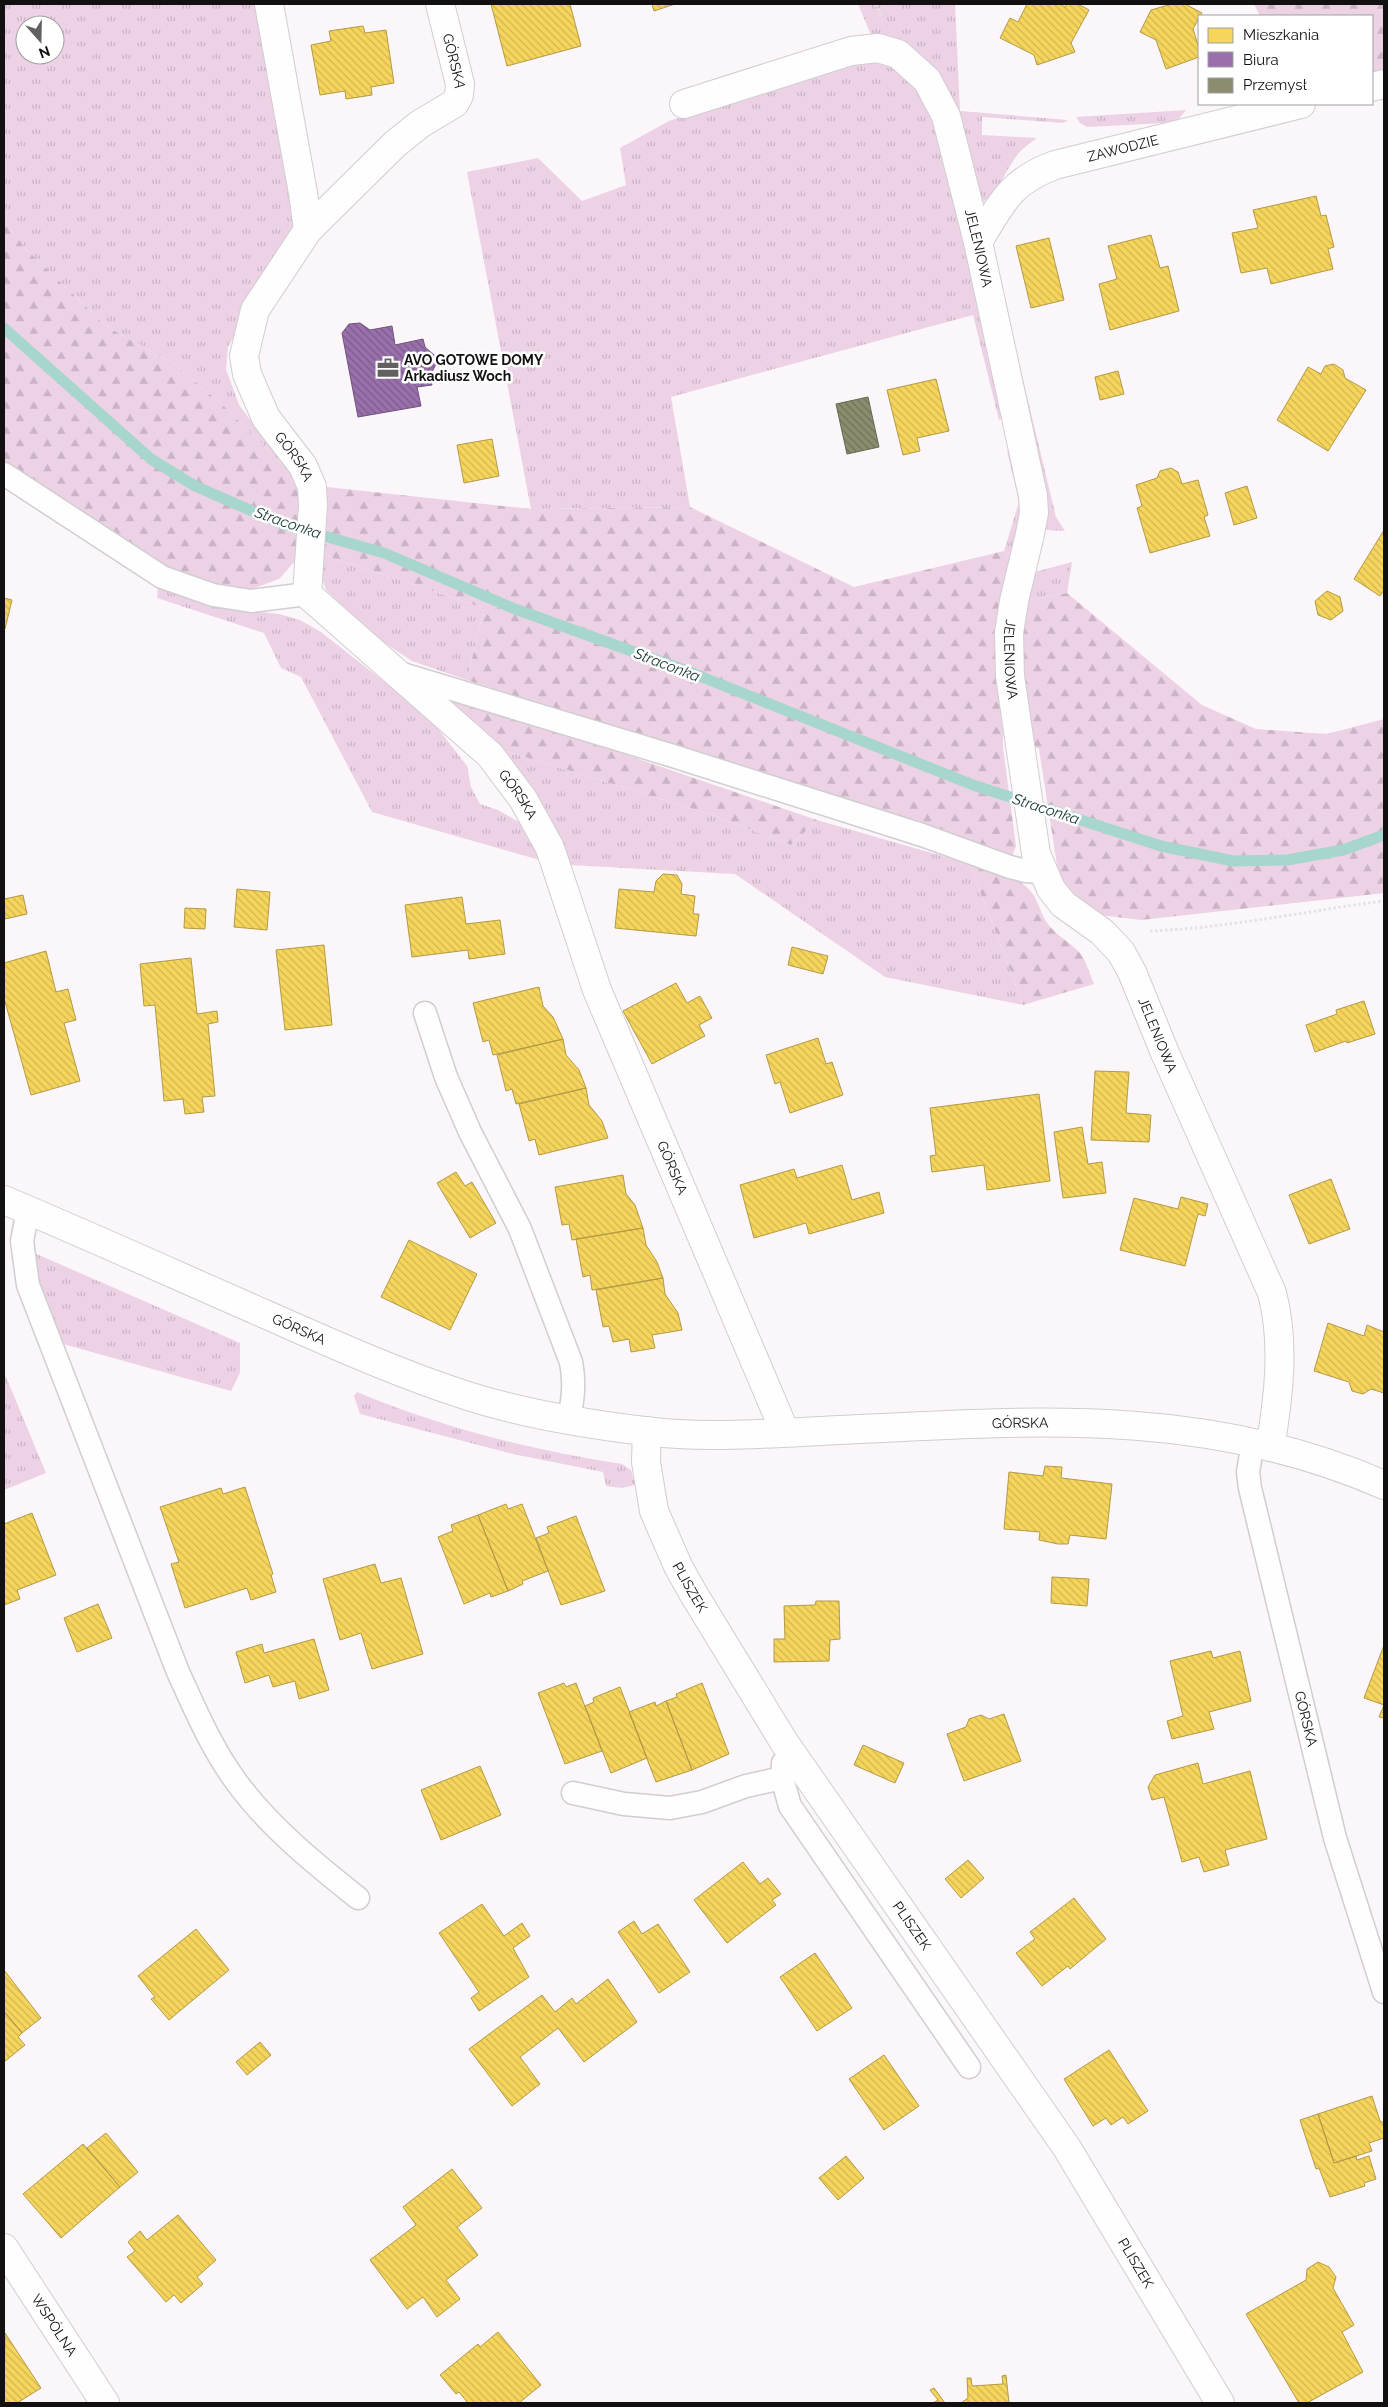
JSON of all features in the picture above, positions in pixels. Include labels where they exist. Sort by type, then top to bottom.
[{"type":"street","points":[[269,4],[304,192],[308,230]]},
{"type":"street","name":"GÓRSKA","points":[[440,4],[460,84],[459,95],[455,103],[420,124],[395,144],[308,230],[255,310],[244,356],[253,393],[266,418],[303,466],[312,487],[313,504],[307,594],[490,755],[523,799],[550,848],[597,990],[785,1432]]},
{"type":"street","name":"JELENIOWA","points":[[684,104],[851,52],[878,48],[898,54],[917,68],[927,80],[946,116],[978,242],[1034,496],[1033,520],[1014,601],[1009,633],[1010,676],[1039,863],[1051,889],[1063,904],[1102,932],[1121,952],[1132,972],[1165,1053],[1272,1293],[1278,1316],[1280,1339],[1275,1416],[1261,1445]]},
{"type":"street","name":"ZAWODZIE","points":[[978,242],[1008,193],[1035,172],[1064,163],[1297,105]]},
{"type":"street","name":"GÓRSKA","points":[[16,1205],[321,1339],[422,1380],[470,1397],[569,1419],[647,1431],[712,1434],[984,1423],[1085,1422],[1177,1428],[1261,1445],[1320,1460],[1384,1485]]},
{"type":"street","name":"PLISZEK","points":[[647,1431],[648,1486],[654,1511],[668,1544],[693,1593],[784,1742],[1067,2148],[1220,2403]]},
{"type":"street","name":"WSPÓLNA","points":[[4,2248],[105,2403]]},
{"type":"lane","points":[[4,474],[162,577],[213,595],[251,601],[307,594]]},
{"type":"lane","points":[[396,672],[726,772],[922,835],[1026,871],[1039,863]]},
{"type":"lane","points":[[425,1013],[446,1077],[470,1132],[520,1229],[571,1362],[574,1376],[574,1392],[569,1419]]},
{"type":"lane","points":[[16,1205],[28,1285],[178,1672],[206,1733],[234,1780],[266,1817],[313,1861],[358,1898]]},
{"type":"lane","name":"GÓRSKA","points":[[1261,1445],[1248,1472],[1250,1488],[1335,1838],[1384,1992]]},
{"type":"lane","points":[[784,1742],[782,1778],[790,1806],[969,2067]]},
{"type":"lane","points":[[573,1794],[624,1804],[670,1808],[702,1802],[746,1786],[782,1778]]},
{"type":"path","points":[[1102,932],[1180,930],[1230,926],[1324,909],[1384,901]]},
{"type":"green space","points":[[4,4],[257,4],[295,198],[292,229],[285,247],[228,347],[226,369],[239,405],[291,473],[224,406],[174,364],[106,326],[23,246],[4,218]]},
{"type":"green space","points":[[858,4],[955,4],[960,111],[1068,120],[1063,123],[982,117],[982,135],[1037,138],[1018,154],[991,196],[979,204],[953,113],[871,35]]},
{"type":"green space","points":[[1254,4],[1384,4],[1384,72],[1373,75],[1373,15],[1260,15]]},
{"type":"green space","points":[[878,60],[917,81],[938,124],[1007,418],[999,420],[973,315],[671,397],[690,507],[531,509],[467,172],[538,158],[582,201],[626,185],[620,148],[669,121],[844,64]]},
{"type":"green space","points":[[1186,110],[1178,120],[1166,123],[1087,127],[1080,123],[1076,117]]},
{"type":"green space","points":[[1014,204],[991,247],[1056,517],[1065,531],[1047,530],[1042,526],[989,247]]},
{"type":"green space","points":[[4,218],[23,246],[106,326],[174,364],[224,406],[291,473],[302,497],[296,560],[279,579],[252,589],[215,587],[165,570],[4,465]]},
{"type":"green space","points":[[1012,450],[1024,488],[1015,557],[1004,551],[1019,502],[1007,451]]},
{"type":"green space","points":[[327,487],[531,509],[690,507],[854,587],[1004,551],[1015,557],[1003,697],[1003,747],[1016,846],[1012,857],[467,680],[484,608],[318,553]]},
{"type":"green space","points":[[318,553],[484,608],[467,680],[412,661],[374,636],[326,590],[320,573]]},
{"type":"green space","points":[[1072,562],[1067,593],[1024,601],[1031,573]]},
{"type":"green space","points":[[158,585],[248,611],[279,614],[300,620],[321,632],[429,717],[467,766],[471,787],[480,804],[498,810],[524,825],[543,861],[372,812],[301,677],[281,668],[264,633],[157,598]]},
{"type":"green space","points":[[1067,593],[1202,705],[1256,729],[1327,734],[1384,719],[1384,893],[1141,920],[1100,915],[1067,893],[1050,869],[1057,865],[1039,749],[1030,744],[1019,682],[1024,601]]},
{"type":"green space","points":[[451,695],[817,820],[791,845],[713,815],[502,750],[480,726],[450,702]]},
{"type":"green space","points":[[502,750],[713,815],[791,845],[817,820],[970,864],[1023,1005],[885,977],[735,874],[569,865]]},
{"type":"green space","points":[[970,864],[1012,877],[1026,887],[1032,893],[1048,924],[1080,953],[1094,984],[1023,1005]]},
{"type":"green space","points":[[32,1252],[240,1343],[240,1373],[231,1391],[56,1342],[45,1310]]},
{"type":"green space","points":[[4,1372],[46,1473],[4,1490]]},
{"type":"green space","points":[[357,1392],[455,1427],[521,1445],[622,1464],[631,1470],[635,1485],[622,1488],[606,1486],[603,1472],[513,1454],[360,1414],[354,1396]]},
{"type":"building: Mieszkania","points":[[491,4],[570,4],[581,46],[507,66]]},
{"type":"building: Mieszkania","points":[[652,4],[675,4],[654,11]]},
{"type":"building: Mieszkania","points":[[1027,4],[1059,4],[1065,7],[1067,4],[1078,4],[1089,10],[1071,43],[1075,52],[1037,65],[1034,55],[1000,38],[1010,18],[1018,22]]},
{"type":"building: Mieszkania","points":[[1172,4],[1185,4],[1202,13],[1198,15],[1198,20],[1193,29],[1198,45],[1198,57],[1166,69],[1156,40],[1140,32],[1151,10]]},
{"type":"building: Mieszkania","points":[[363,26],[365,33],[386,30],[394,83],[371,87],[372,95],[346,99],[345,91],[320,95],[311,45],[331,41],[329,31]]},
{"type":"building: Mieszkania","points":[[1316,196],[1321,216],[1326,215],[1334,247],[1328,249],[1333,269],[1271,284],[1267,268],[1241,273],[1232,233],[1258,228],[1253,210]]},
{"type":"building: Mieszkania","points":[[1151,235],[1160,268],[1168,266],[1179,311],[1110,330],[1099,284],[1117,279],[1108,246]]},
{"type":"building: Mieszkania","points":[[1049,238],[1064,300],[1031,308],[1016,246]]},
{"type":"building: Mieszkania","points":[[1334,364],[1343,370],[1345,378],[1366,390],[1328,451],[1277,420],[1308,367],[1321,374],[1325,366]]},
{"type":"building: Mieszkania","points":[[1118,371],[1124,394],[1100,400],[1095,377]]},
{"type":"building: Mieszkania","points":[[936,379],[949,431],[917,438],[920,451],[903,455],[887,390]]},
{"type":"building: Mieszkania","points":[[492,439],[499,476],[464,483],[457,445]]},
{"type":"building: Mieszkania","points":[[1171,468],[1178,472],[1182,484],[1198,480],[1208,515],[1204,517],[1210,536],[1150,553],[1137,508],[1142,506],[1136,485],[1157,478],[1160,471]]},
{"type":"building: Mieszkania","points":[[1247,486],[1257,518],[1234,525],[1225,493]]},
{"type":"building: Mieszkania","points":[[1384,530],[1384,590],[1380,596],[1354,579]]},
{"type":"building: Mieszkania","points":[[1327,591],[1340,597],[1343,611],[1331,620],[1318,615],[1315,601]]},
{"type":"building: Mieszkania","points":[[4,598],[12,600],[5,629],[4,629]]},
{"type":"building: Mieszkania","points":[[663,874],[677,875],[682,884],[681,894],[695,896],[693,914],[699,914],[696,936],[615,928],[619,889],[654,892],[656,881]]},
{"type":"building: Mieszkania","points":[[237,889],[270,892],[267,930],[234,927]]},
{"type":"building: Mieszkania","points":[[23,895],[27,914],[5,919],[4,899]]},
{"type":"building: Mieszkania","points":[[462,897],[466,924],[500,920],[505,954],[469,959],[468,950],[412,957],[405,905]]},
{"type":"building: Mieszkania","points":[[185,908],[206,909],[205,929],[184,928]]},
{"type":"building: Mieszkania","points":[[324,945],[332,1025],[285,1030],[276,950]]},
{"type":"building: Mieszkania","points":[[792,947],[828,956],[823,974],[788,965]]},
{"type":"building: Mieszkania","points":[[46,951],[56,992],[68,989],[76,1020],[64,1023],[80,1081],[31,1095],[4,998],[4,963]]},
{"type":"building: Mieszkania","points":[[191,958],[197,1014],[217,1011],[218,1022],[208,1024],[215,1096],[202,1097],[204,1112],[185,1114],[183,1099],[164,1101],[155,1005],[144,1006],[140,964]]},
{"type":"building: Mieszkania","points":[[676,983],[687,1003],[700,996],[712,1018],[699,1025],[705,1036],[652,1064],[623,1011]]},
{"type":"building: Mieszkania","points":[[539,987],[543,1006],[553,1017],[563,1039],[493,1055],[489,1040],[483,1042],[473,1003]]},
{"type":"building: Mieszkania","points":[[1364,1001],[1375,1034],[1347,1043],[1346,1041],[1315,1052],[1306,1025],[1337,1014],[1336,1010]]},
{"type":"building: Mieszkania","points":[[818,1038],[826,1064],[832,1062],[843,1095],[790,1113],[780,1082],[775,1084],[766,1055]]},
{"type":"building: Mieszkania","points":[[563,1039],[566,1055],[579,1070],[586,1088],[516,1104],[512,1089],[506,1091],[497,1055]]},
{"type":"building: Mieszkania","points":[[1095,1071],[1129,1072],[1126,1113],[1151,1115],[1149,1142],[1091,1140]]},
{"type":"building: Mieszkania","points":[[586,1088],[589,1105],[602,1121],[608,1138],[539,1155],[535,1139],[529,1141],[519,1104]]},
{"type":"building: Mieszkania","points":[[1039,1094],[1050,1181],[987,1190],[984,1165],[932,1172],[930,1156],[936,1155],[930,1108]]},
{"type":"building: Mieszkania","points":[[1082,1127],[1088,1164],[1102,1162],[1106,1193],[1063,1198],[1054,1132]]},
{"type":"building: Mieszkania","points":[[842,1165],[852,1200],[879,1192],[884,1213],[809,1234],[806,1223],[754,1238],[740,1185],[794,1169],[797,1178]]},
{"type":"building: Mieszkania","points":[[456,1172],[465,1186],[472,1182],[496,1223],[470,1238],[437,1183]]},
{"type":"building: Mieszkania","points":[[623,1175],[626,1194],[635,1205],[643,1228],[572,1240],[569,1224],[562,1225],[555,1187]]},
{"type":"building: Mieszkania","points":[[1331,1179],[1350,1229],[1309,1244],[1289,1195]]},
{"type":"building: Mieszkania","points":[[1181,1197],[1208,1204],[1205,1216],[1198,1214],[1185,1266],[1120,1250],[1134,1198],[1178,1209]]},
{"type":"building: Mieszkania","points":[[643,1228],[646,1245],[657,1262],[663,1278],[592,1290],[590,1275],[583,1277],[576,1239]]},
{"type":"building: Mieszkania","points":[[409,1240],[477,1274],[450,1330],[381,1297]]},
{"type":"building: Mieszkania","points":[[663,1278],[665,1294],[678,1313],[682,1330],[652,1335],[655,1348],[631,1352],[629,1339],[613,1342],[609,1326],[603,1327],[596,1290]]},
{"type":"building: Mieszkania","points":[[1328,1323],[1364,1336],[1367,1325],[1384,1332],[1384,1393],[1371,1389],[1363,1394],[1352,1391],[1349,1382],[1314,1371]]},
{"type":"building: Mieszkania","points":[[1045,1466],[1062,1467],[1061,1478],[1112,1484],[1106,1539],[1070,1535],[1068,1544],[1058,1544],[1039,1540],[1040,1532],[1004,1529],[1009,1472],[1043,1476]]},
{"type":"building: Mieszkania","points":[[245,1487],[273,1574],[271,1575],[276,1592],[251,1600],[247,1588],[185,1608],[171,1564],[179,1562],[160,1507],[221,1488],[223,1494]]},
{"type":"building: Mieszkania","points":[[506,1504],[508,1509],[522,1504],[548,1571],[522,1581],[523,1584],[508,1591],[478,1515]]},
{"type":"building: Mieszkania","points":[[32,1513],[56,1575],[17,1590],[20,1599],[4,1605],[4,1524]]},
{"type":"building: Mieszkania","points":[[478,1515],[508,1591],[491,1597],[490,1593],[464,1604],[438,1537],[453,1531],[451,1525]]},
{"type":"building: Mieszkania","points":[[576,1516],[605,1591],[561,1605],[536,1538],[549,1533],[547,1527]]},
{"type":"building: Mieszkania","points":[[375,1564],[381,1583],[401,1578],[423,1654],[372,1669],[361,1633],[340,1640],[323,1579]]},
{"type":"building: Mieszkania","points":[[1052,1577],[1089,1579],[1087,1606],[1051,1603]]},
{"type":"building: Mieszkania","points":[[816,1601],[839,1601],[840,1639],[830,1640],[829,1661],[774,1662],[774,1639],[785,1639],[784,1606],[815,1605]]},
{"type":"building: Mieszkania","points":[[98,1604],[112,1638],[77,1652],[64,1618]]},
{"type":"building: Mieszkania","points":[[314,1639],[329,1690],[299,1699],[295,1681],[273,1687],[269,1675],[245,1683],[236,1652],[262,1644],[264,1653]]},
{"type":"building: Mieszkania","points":[[1384,1645],[1384,1705],[1364,1698]]},
{"type":"building: Mieszkania","points":[[1211,1651],[1213,1658],[1240,1651],[1251,1701],[1209,1712],[1214,1729],[1172,1739],[1167,1721],[1183,1716],[1170,1661]]},
{"type":"building: Mieszkania","points":[[564,1683],[566,1687],[576,1683],[602,1751],[565,1764],[538,1693]]},
{"type":"building: Mieszkania","points":[[702,1683],[729,1754],[692,1770],[666,1701],[677,1697],[676,1694]]},
{"type":"building: Mieszkania","points":[[620,1687],[647,1758],[611,1773],[585,1706],[594,1702],[593,1698]]},
{"type":"building: Mieszkania","points":[[666,1701],[692,1770],[656,1782],[629,1712],[655,1702],[656,1706]]},
{"type":"building: Mieszkania","points":[[1384,1705],[1384,1718],[1379,1717]]},
{"type":"building: Mieszkania","points":[[1004,1714],[1021,1761],[964,1781],[947,1734],[966,1727],[969,1719],[981,1715],[989,1719]]},
{"type":"building: Mieszkania","points":[[863,1745],[904,1763],[895,1783],[854,1765]]},
{"type":"building: Mieszkania","points":[[1198,1763],[1203,1784],[1250,1771],[1267,1839],[1225,1850],[1229,1865],[1204,1872],[1199,1857],[1182,1862],[1164,1797],[1152,1800],[1148,1787],[1155,1775]]},
{"type":"building: Mieszkania","points":[[480,1766],[501,1815],[441,1840],[421,1790]]},
{"type":"building: Mieszkania","points":[[968,1860],[984,1878],[961,1898],[945,1879]]},
{"type":"building: Mieszkania","points":[[743,1862],[760,1884],[768,1878],[781,1894],[772,1900],[776,1905],[727,1943],[694,1900]]},
{"type":"building: Mieszkania","points":[[1074,1898],[1106,1939],[1070,1969],[1068,1966],[1042,1986],[1016,1953],[1035,1939],[1030,1932]]},
{"type":"building: Mieszkania","points":[[482,1904],[504,1936],[522,1923],[530,1936],[513,1948],[529,1977],[479,2011],[471,1998],[479,1992],[439,1933]]},
{"type":"building: Mieszkania","points":[[634,1921],[642,1934],[658,1924],[690,1972],[659,1993],[618,1932]]},
{"type":"building: Mieszkania","points":[[196,1929],[229,1970],[169,2020],[151,1999],[155,1997],[138,1976]]},
{"type":"building: Mieszkania","points":[[815,1953],[852,2008],[817,2031],[780,1977]]},
{"type":"building: Mieszkania","points":[[4,1970],[41,2018],[22,2033],[4,2011]]},
{"type":"building: Mieszkania","points":[[608,1979],[637,2022],[584,2062],[558,2028],[520,2057],[540,2084],[512,2106],[469,2049],[542,1995],[555,2012],[572,1998],[576,2004]]},
{"type":"building: Mieszkania","points":[[4,2011],[22,2033],[18,2037],[25,2045],[4,2062]]},
{"type":"building: Mieszkania","points":[[260,2042],[271,2055],[247,2075],[236,2062]]},
{"type":"building: Mieszkania","points":[[1109,2050],[1148,2111],[1128,2124],[1123,2117],[1111,2125],[1106,2118],[1093,2126],[1064,2079]]},
{"type":"building: Mieszkania","points":[[884,2055],[919,2106],[884,2130],[849,2079]]},
{"type":"building: Mieszkania","points":[[1372,2096],[1380,2121],[1384,2123],[1384,2138],[1369,2143],[1372,2151],[1334,2163],[1318,2114]]},
{"type":"building: Mieszkania","points":[[1318,2114],[1334,2163],[1356,2156],[1357,2160],[1369,2156],[1376,2179],[1364,2183],[1365,2186],[1330,2197],[1319,2168],[1316,2169],[1300,2120]]},
{"type":"building: Mieszkania","points":[[106,2133],[138,2172],[120,2187],[87,2148]]},
{"type":"building: Mieszkania","points":[[83,2144],[120,2187],[61,2238],[23,2194]]},
{"type":"building: Mieszkania","points":[[846,2156],[864,2178],[838,2200],[819,2178]]},
{"type":"building: Mieszkania","points":[[452,2169],[482,2208],[457,2227],[478,2255],[446,2280],[460,2299],[437,2317],[423,2297],[407,2309],[370,2260],[416,2225],[403,2207]]},
{"type":"building: Mieszkania","points":[[178,2215],[216,2260],[197,2277],[203,2284],[181,2303],[174,2295],[166,2302],[127,2257],[135,2251],[128,2242],[140,2231],[147,2240]]},
{"type":"building: Mieszkania","points":[[1318,2262],[1329,2267],[1336,2277],[1333,2288],[1354,2325],[1342,2332],[1363,2372],[1307,2403],[1299,2403],[1246,2314],[1306,2280],[1307,2269]]},
{"type":"building: Mieszkania","points":[[498,2332],[541,2385],[519,2403],[468,2403],[459,2392],[456,2394],[440,2375],[478,2344],[480,2347]]},
{"type":"building: Mieszkania","points":[[5,2333],[41,2388],[17,2403],[4,2403]]},
{"type":"building: Mieszkania","points":[[1006,2375],[1009,2403],[961,2403],[968,2398],[967,2378],[971,2378],[972,2386],[1003,2384],[1002,2376]]},
{"type":"building: Mieszkania","points":[[934,2388],[945,2403],[933,2403],[938,2400],[930,2390]]},
{"type":"building: Biura","points":[[360,323],[370,330],[392,326],[395,345],[423,339],[425,347],[434,355],[436,364],[430,376],[432,385],[417,387],[421,406],[358,417],[342,333],[349,324]]},
{"type":"building: Przemysł","points":[[868,397],[879,447],[847,454],[836,404]]},
{"type":"waterway","name":"Straconka","points":[[4,328],[151,459],[195,486],[282,524],[384,553],[515,609],[687,671],[973,785],[1161,846],[1233,861],[1287,860],[1343,850],[1384,835]]},
{"type":"place","name":"AVO GOTOWE DOMY Arkadiusz Woch","points":[[388,368]]}]
